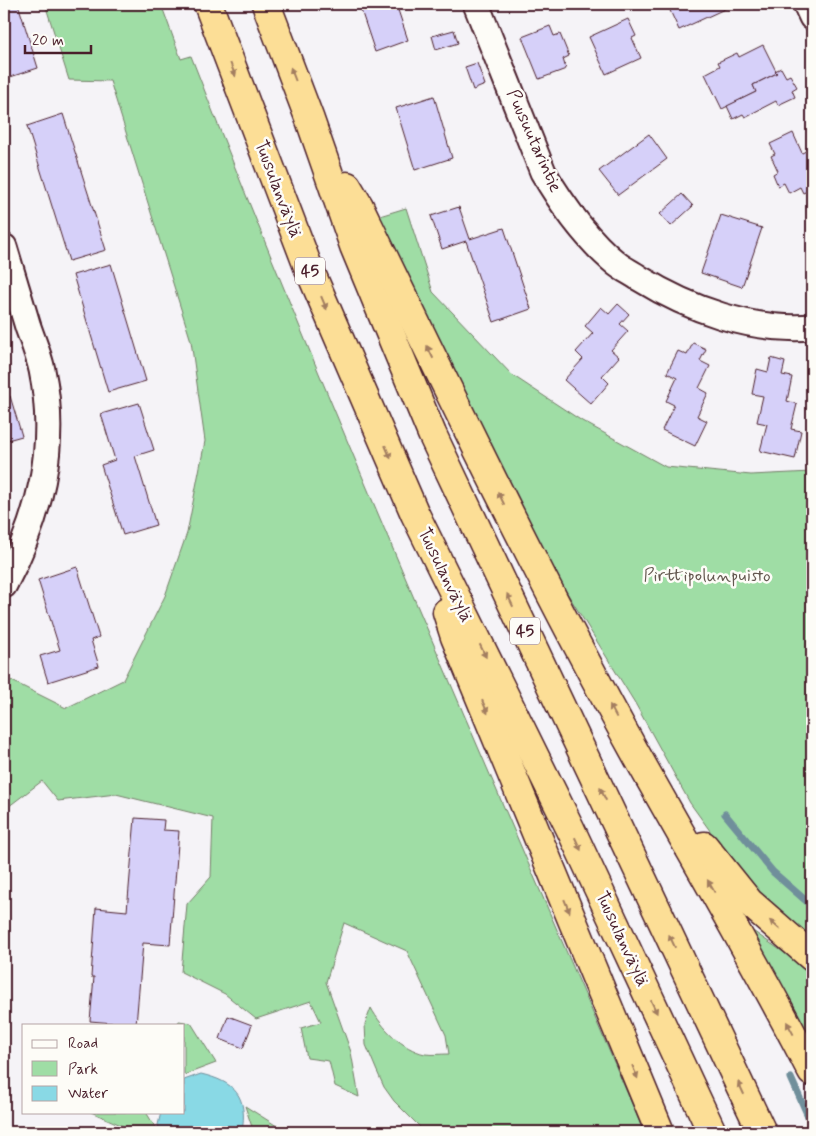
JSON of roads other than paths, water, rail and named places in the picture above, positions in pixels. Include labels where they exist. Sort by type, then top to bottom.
[{"type":"highway","name":"Tuusulanväylä","points":[[208,4],[307,264],[415,514],[570,828],[712,1132]]},
{"type":"highway","name":"45","points":[[266,4],[310,120],[354,246],[432,434],[762,1132]]},
{"type":"highway","points":[[310,120],[359,206],[523,541],[636,754],[745,944],[812,1072]]},
{"type":"highway","points":[[415,514],[455,637],[660,1132]]},
{"type":"highway","points":[[636,754],[708,852],[749,902],[812,957]]},
{"type":"street","name":"Puusuutarintie","points":[[476,4],[543,172],[575,220],[617,264],[664,293],[722,315],[778,327],[812,327]]},
{"type":"street","points":[[806,4],[812,17]]},
{"type":"street","points":[[4,247],[13,310],[42,369],[47,403],[48,455],[30,530],[4,585]]},
{"type":"water","points":[[201,1074],[223,1081],[230,1086],[241,1100],[243,1109],[242,1132],[161,1132],[158,1125],[161,1114],[185,1114],[185,1080]]},
{"type":"waterway","points":[[725,814],[773,872],[812,906]]},
{"type":"waterway","points":[[791,1078],[812,1125]]},
{"type":"park label","name":"Pirttipolunpuisto","points":[[707,576]]}]
